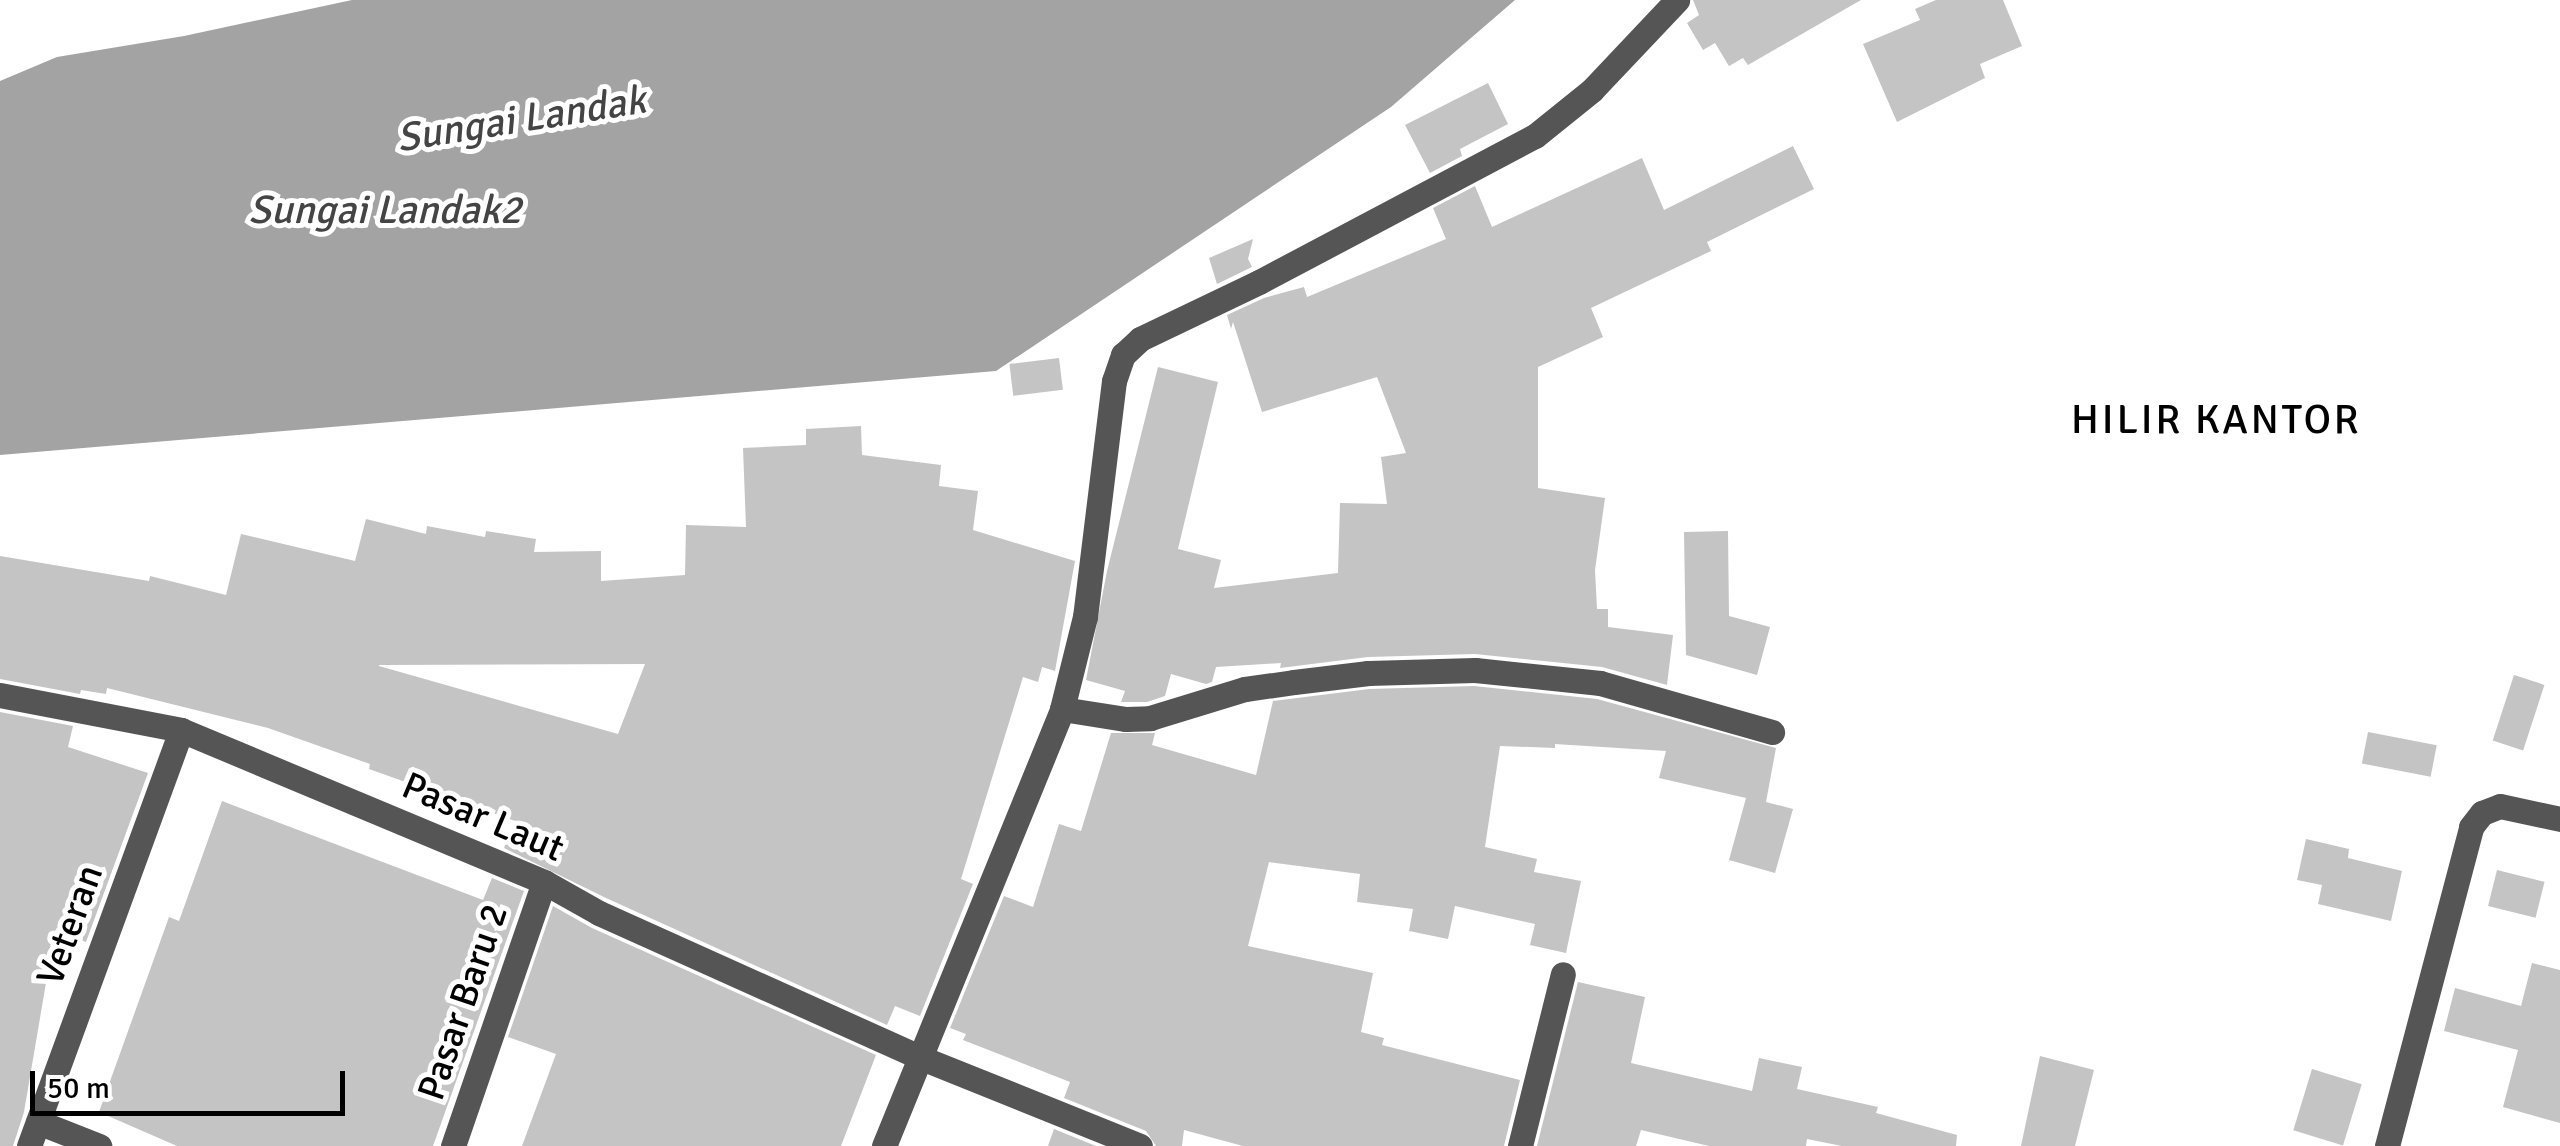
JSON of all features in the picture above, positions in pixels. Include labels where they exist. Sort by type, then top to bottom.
[{"type":"street","points":[[884,1146],[1062,709],[1085,617],[1114,381],[1124,355],[1140,339],[1259,282],[1535,136],[1592,90],[1677,0]]},
{"type":"street","points":[[1062,709],[1126,719],[1150,718],[1278,684],[1368,673],[1475,670],[1600,683],[1772,732]]},
{"type":"street","name":"Pasar Laut","points":[[0,696],[181,730],[544,882],[599,913],[919,1056],[1140,1146]]},
{"type":"street","name":"Veteran","points":[[33,1134],[181,730]]},
{"type":"street","points":[[2387,1146],[2471,827],[2482,812],[2500,806],[2560,819]]},
{"type":"street","name":"Pasar Baru 2","points":[[453,1146],[544,882]]},
{"type":"street","points":[[1520,1146],[1563,974]]},
{"type":"street","points":[[33,1134],[98,1146]]},
{"type":"water","name":"Sungai Landak2","points":[[352,0],[1515,0],[1391,107],[996,371],[0,455],[0,81],[57,57],[184,36]]},
{"type":"building","points":[[1693,0],[1861,0],[1748,65],[1743,58],[1729,66],[1715,43],[1703,50],[1687,23],[1699,15]]},
{"type":"building","points":[[1936,0],[2003,0],[2022,46],[1980,64],[1985,78],[1897,122],[1863,44],[1920,20],[1915,9]]},
{"type":"building","points":[[1488,83],[1508,124],[1460,149],[1462,156],[1430,173],[1405,125]]},
{"type":"building","points":[[1793,146],[1814,189],[1707,242],[1711,251],[1591,308],[1603,337],[1538,367],[1538,488],[1605,498],[1595,570],[1597,609],[1608,609],[1608,627],[1673,635],[1667,685],[1602,667],[1475,654],[1368,657],[1280,668],[1281,663],[1216,667],[1212,682],[1206,684],[1171,674],[1165,696],[1147,702],[1121,702],[1125,691],[1086,680],[1107,571],[1158,367],[1218,382],[1178,549],[1221,560],[1214,588],[1338,573],[1340,503],[1387,504],[1381,457],[1406,453],[1377,377],[1262,412],[1233,322],[1231,329],[1227,315],[1264,298],[1304,287],[1307,297],[1446,239],[1433,208],[1475,186],[1492,227],[1642,158],[1664,210]]},
{"type":"building","points":[[1253,239],[1248,259],[1252,267],[1217,284],[1209,258]]},
{"type":"building","points":[[1059,358],[1063,390],[1013,396],[1009,364]]},
{"type":"building","points":[[861,426],[862,455],[941,465],[939,486],[978,491],[973,530],[1075,561],[1055,671],[1042,667],[1038,682],[1023,677],[961,879],[973,884],[920,1016],[895,1006],[887,1025],[606,898],[504,848],[515,821],[369,769],[370,764],[268,728],[107,688],[106,694],[81,690],[80,694],[0,679],[0,556],[149,581],[150,576],[226,595],[241,534],[355,561],[366,519],[426,534],[427,526],[485,537],[486,531],[536,539],[534,552],[601,551],[601,581],[685,575],[686,525],[746,527],[743,448],[806,445],[806,429]],"holes":[[[645,664],[618,734],[379,666],[379,665]]]},
{"type":"building","points":[[1728,531],[1729,616],[1770,627],[1757,675],[1686,655],[1684,532]]},
{"type":"building","points":[[2514,675],[2544,685],[2523,751],[2493,741]]},
{"type":"building","points":[[1474,686],[1597,699],[1776,748],[1766,802],[1793,809],[1775,873],[1729,860],[1746,798],[1659,778],[1666,751],[1555,744],[1555,748],[1500,746],[1485,847],[1537,859],[1534,872],[1581,881],[1566,953],[1530,945],[1535,924],[1455,906],[1448,939],[1409,931],[1413,909],[1357,902],[1360,874],[1269,862],[1248,946],[1373,973],[1361,1032],[1384,1038],[1382,1045],[1520,1080],[1504,1146],[1243,1146],[1184,1130],[1182,1146],[1156,1146],[1146,1131],[1064,1098],[1070,1082],[963,1040],[966,1034],[950,1028],[1004,896],[1033,907],[1059,824],[1081,831],[1111,733],[1155,733],[1152,745],[1256,775],[1273,701],[1369,689]]},
{"type":"building","points":[[0,712],[73,726],[68,747],[148,773],[86,942],[55,930],[24,1112],[13,1146],[0,1146]]},
{"type":"building","points":[[2368,732],[2437,745],[2431,777],[2362,763]]},
{"type":"building","points":[[222,801],[483,900],[492,878],[524,891],[433,1146],[177,1146],[99,1112],[169,917],[179,921]]},
{"type":"building","points":[[2306,839],[2349,849],[2348,858],[2402,871],[2391,921],[2318,904],[2322,885],[2297,880]]},
{"type":"building","points":[[2497,870],[2545,882],[2536,918],[2488,906]]},
{"type":"building","points":[[553,906],[592,928],[876,1055],[841,1146],[522,1146],[556,1054],[508,1037]]},
{"type":"building","points":[[2532,963],[2560,970],[2560,1123],[2503,1107],[2518,1050],[2444,1031],[2455,988],[2521,1006]]},
{"type":"building","points":[[1578,982],[1645,997],[1631,1063],[1752,1091],[1759,1058],[1802,1067],[1797,1089],[1878,1107],[1876,1113],[1957,1135],[1956,1146],[1842,1146],[1807,1139],[1806,1146],[1709,1146],[1641,1130],[1636,1146],[1537,1146]]},
{"type":"building","points":[[2040,1056],[2094,1070],[2075,1146],[2021,1146]]},
{"type":"building","points":[[2312,1069],[2362,1084],[2343,1145],[2293,1130]]},
{"type":"building","points":[[1054,1129],[1096,1146],[1048,1146]]},
{"type":"district","name":"HILIR KANTOR","points":[[2216,420]]},
{"type":"water label","name":"Sungai Landak","points":[[521,119]]}]
